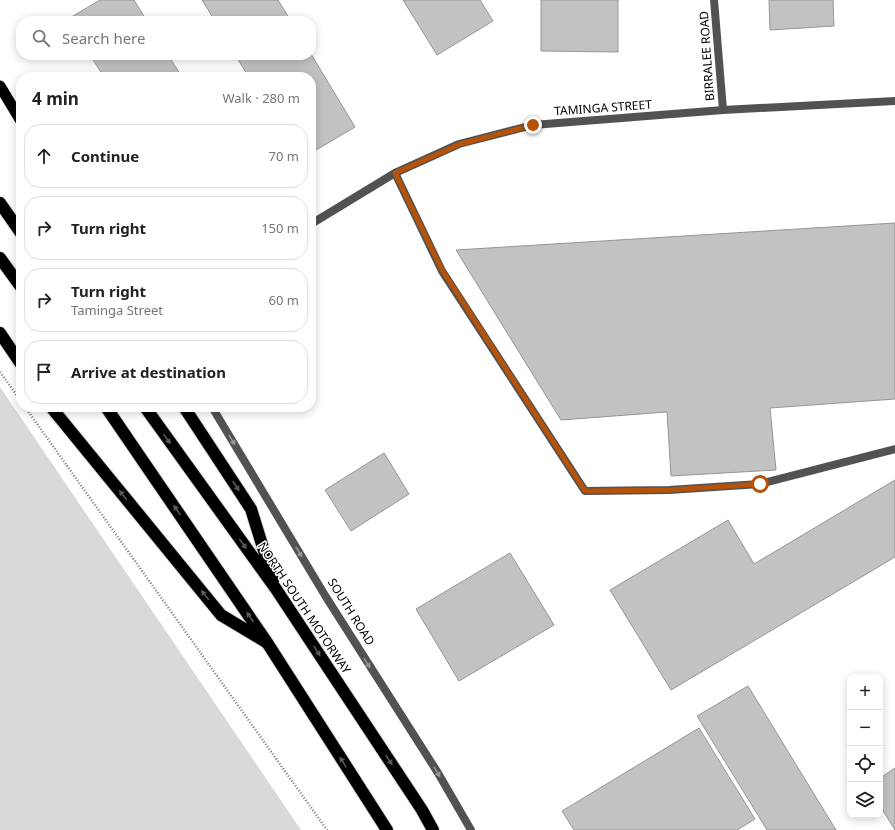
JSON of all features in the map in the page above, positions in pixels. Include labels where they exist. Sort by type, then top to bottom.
[{"type":"highway","points":[[0,86],[16,113]]},
{"type":"highway","points":[[0,203],[16,226]]},
{"type":"highway","points":[[0,258],[16,280]]},
{"type":"highway","points":[[0,333],[16,357]]},
{"type":"highway","points":[[55,412],[221,615],[268,644]]},
{"type":"highway","points":[[109,412],[268,644],[387,830]]},
{"type":"highway","name":"NORTH SOUTH MOTORWAY","points":[[149,412],[276,589],[422,810],[433,830]]},
{"type":"highway","points":[[187,412],[251,510],[276,589]]},
{"type":"street","name":"BIRRALEE ROAD","points":[[714,0],[723,110]]},
{"type":"street","name":"TAMINGA STREET","points":[[316,221],[395,173],[460,144],[533,125],[723,110],[895,101]]},
{"type":"street","points":[[395,173],[442,270],[585,491],[669,490],[760,484],[895,449]]},
{"type":"street","name":"SOUTH ROAD","points":[[215,412],[326,597],[438,773],[471,830]]},
{"type":"path","points":[[0,372],[16,394]]},
{"type":"path","points":[[29,412],[327,830]]},
{"type":"shaded area","points":[[0,387],[301,830],[0,830]]},
{"type":"building","points":[[100,0],[134,0],[144,16],[73,16]]},
{"type":"building","points":[[202,0],[278,0],[288,16],[212,16]]},
{"type":"building","points":[[403,0],[480,0],[493,21],[437,55]]},
{"type":"building","points":[[541,0],[618,0],[618,52],[541,51]]},
{"type":"building","points":[[769,0],[833,0],[834,26],[770,30]]},
{"type":"building","points":[[93,60],[171,60],[179,72],[101,72]]},
{"type":"building","points":[[238,60],[315,60],[355,127],[316,150],[316,72],[246,72]]},
{"type":"building","points":[[895,223],[895,399],[770,408],[776,470],[671,476],[667,412],[561,420],[456,250]]},
{"type":"building","points":[[384,453],[409,494],[351,531],[325,490]]},
{"type":"building","points":[[895,480],[895,557],[671,690],[610,590],[728,520],[754,564]]},
{"type":"building","points":[[510,553],[554,625],[459,681],[416,609]]},
{"type":"building","points":[[748,686],[836,830],[767,830],[697,716]]},
{"type":"building","points":[[699,728],[755,819],[737,830],[574,830],[562,811]]},
{"type":"building","points":[[895,768],[895,830],[883,811],[883,776]]},
{"type":"route","points":[[533,125],[460,144],[395,173],[442,270],[585,491],[669,490],[760,484]]}]
